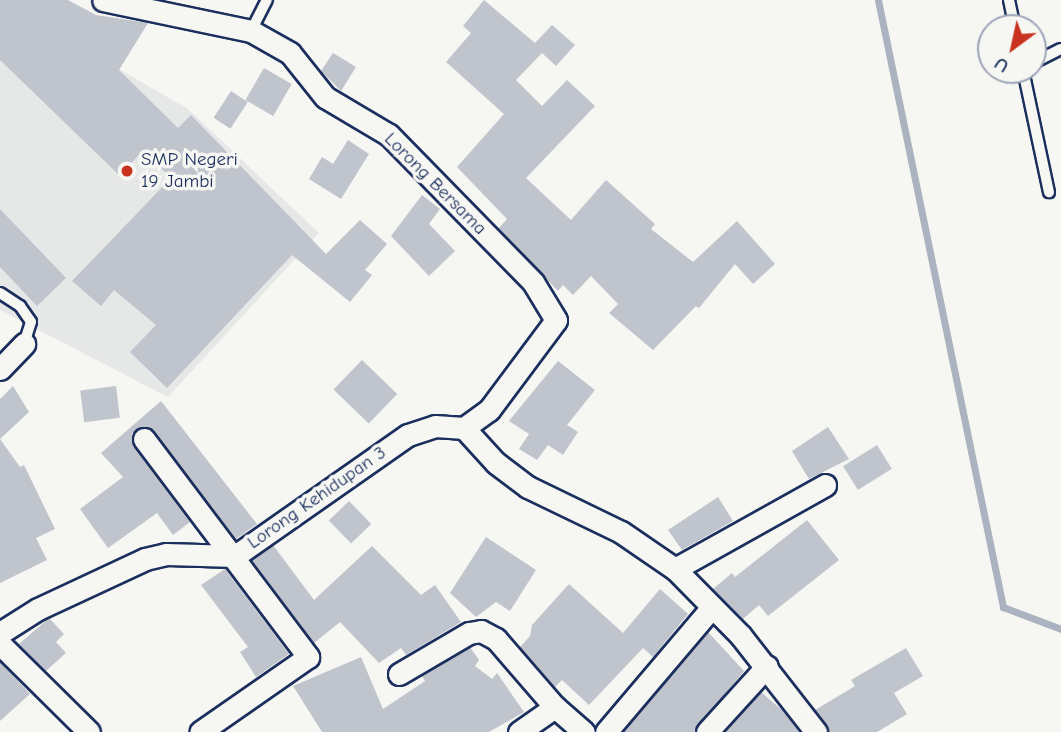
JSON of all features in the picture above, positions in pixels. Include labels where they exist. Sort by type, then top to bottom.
[{"type":"street","name":"Lorong Bersama","points":[[103,0],[250,31],[290,53],[325,97],[389,135],[533,282],[556,320],[489,410],[464,428]]},
{"type":"street","points":[[0,369],[24,344]]},
{"type":"street","name":"Lorong Kehidupan 3","points":[[0,633],[38,609],[145,559],[166,554],[235,556],[408,435],[435,426],[464,428]]},
{"type":"street","points":[[464,428],[496,463],[528,487],[621,532],[675,569],[767,666],[816,732]]},
{"type":"street","points":[[144,439],[235,556],[308,657],[200,732]]},
{"type":"street","points":[[675,569],[825,485]]},
{"type":"street","points":[[606,732],[712,607]]},
{"type":"street","points":[[399,674],[469,633],[481,631],[496,639],[555,706],[584,732]]},
{"type":"street","points":[[0,644],[89,732]]},
{"type":"street","points":[[707,732],[767,666]]},
{"type":"street","points":[[519,732],[555,706]]},
{"type":"lane","points":[[250,31],[267,0]]},
{"type":"lane","points":[[1026,84],[1049,192]]},
{"type":"lane","points":[[0,293],[20,306],[31,322],[24,344]]},
{"type":"shaded area","name":"SMP Negeri 19 Jambi","points":[[0,0],[188,109],[319,233],[168,397],[0,310]]},
{"type":"building","points":[[0,0],[68,0],[96,15],[148,23],[119,70],[178,128],[191,115],[326,254],[360,220],[387,244],[365,270],[372,275],[350,302],[292,255],[167,388],[130,352],[156,325],[114,290],[101,306],[72,281],[171,178],[143,150],[120,176],[0,60]]},
{"type":"building","points":[[484,0],[535,43],[552,25],[575,45],[556,66],[542,53],[516,80],[542,106],[567,80],[595,106],[526,178],[571,220],[606,180],[655,224],[651,229],[693,262],[737,221],[775,264],[753,284],[735,264],[699,308],[696,306],[653,350],[609,313],[618,304],[591,276],[573,295],[563,285],[558,291],[499,228],[507,219],[457,167],[504,114],[446,62],[471,33],[463,26]]},
{"type":"building","points":[[333,53],[356,67],[341,91],[321,71]]},
{"type":"building","points":[[264,68],[292,84],[273,116],[246,100]]},
{"type":"building","points":[[231,91],[248,102],[230,129],[214,118]]},
{"type":"building","points":[[348,140],[369,154],[341,199],[309,179],[322,157],[333,164]]},
{"type":"building","points":[[422,195],[440,209],[429,224],[455,251],[429,276],[391,236]]},
{"type":"building","points":[[0,209],[66,278],[37,306],[0,267]]},
{"type":"building","points":[[362,360],[397,394],[369,424],[334,389]]},
{"type":"building","points":[[558,361],[595,390],[567,425],[578,432],[563,455],[548,445],[537,460],[519,449],[529,434],[509,421]]},
{"type":"building","points":[[13,386],[29,412],[0,439],[0,399]]},
{"type":"building","points":[[116,386],[120,418],[84,422],[80,390]]},
{"type":"building","points":[[161,401],[257,524],[236,539],[148,427],[132,433],[133,446],[190,522],[173,535],[157,513],[108,548],[80,509],[123,477],[101,453]]},
{"type":"building","points":[[828,427],[849,459],[809,479],[792,451]]},
{"type":"building","points":[[0,439],[20,467],[24,465],[55,529],[36,538],[47,560],[0,583]]},
{"type":"building","points":[[877,445],[892,469],[858,490],[843,466]]},
{"type":"building","points":[[718,497],[733,521],[682,550],[668,530]]},
{"type":"building","points":[[349,501],[371,524],[351,543],[329,520]]},
{"type":"building","points":[[807,520],[839,560],[768,616],[759,605],[743,619],[713,589],[732,573],[735,577]]},
{"type":"building","points":[[486,537],[536,570],[510,611],[496,602],[476,617],[450,593]]},
{"type":"building","points":[[273,545],[314,600],[372,546],[421,595],[435,585],[461,622],[406,655],[401,648],[379,663],[340,622],[314,643],[252,560]]},
{"type":"building","points":[[225,569],[289,654],[256,677],[240,652],[248,647],[201,585]]},
{"type":"building","points":[[569,584],[623,633],[660,589],[688,614],[653,657],[643,648],[589,705],[562,680],[555,687],[520,647],[530,636],[532,625]]},
{"type":"building","points":[[49,618],[64,634],[56,642],[66,653],[46,671],[19,644]]},
{"type":"building","points":[[708,632],[744,671],[694,732],[623,732]]},
{"type":"building","points":[[470,647],[479,660],[475,666],[492,679],[497,673],[524,712],[489,732],[322,732],[293,686],[361,657],[383,709],[425,681],[422,676]]},
{"type":"building","points":[[906,648],[923,676],[894,693],[907,714],[877,732],[829,732],[815,710],[855,686],[851,680]]},
{"type":"building","points":[[0,662],[30,694],[0,721]]},
{"type":"building","points":[[761,692],[783,711],[799,732],[725,732]]},
{"type":"waterway","points":[[878,0],[1003,607],[1061,629]]},
{"type":"place","name":"SMP Negeri 19 Jambi","points":[[127,171]]}]
